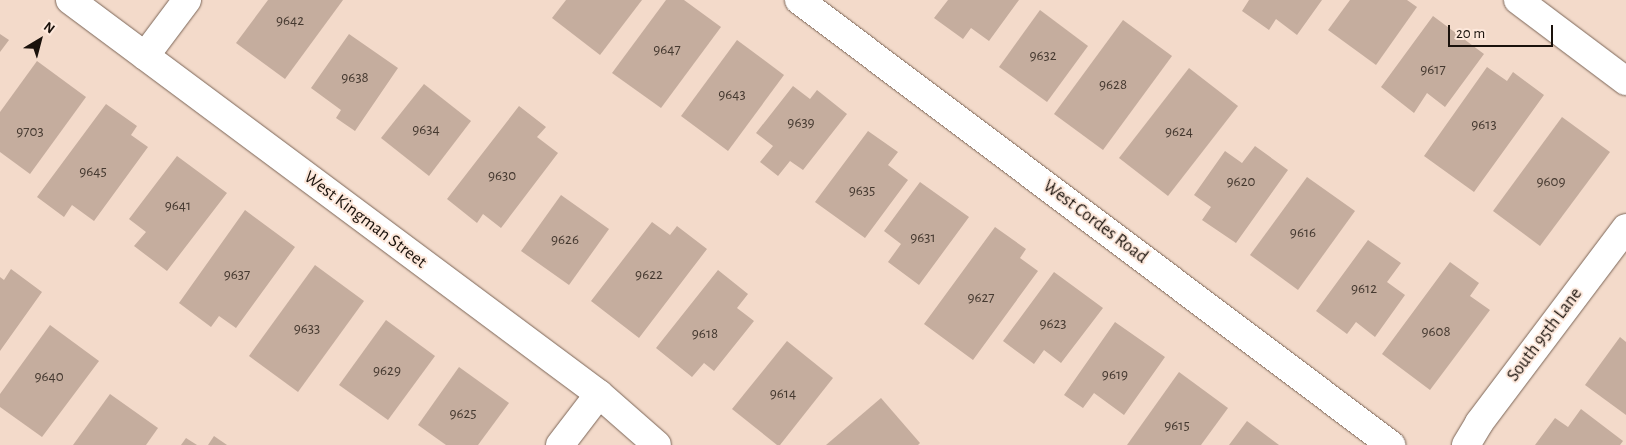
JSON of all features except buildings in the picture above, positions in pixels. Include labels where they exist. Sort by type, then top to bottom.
[{"type":"street","name":"West Kingman Street","points":[[70,0],[599,394],[657,445]]},
{"type":"street","points":[[145,56],[187,0]]},
{"type":"street","name":"West Cordes Road","points":[[799,0],[1391,445]]},
{"type":"street","points":[[1518,0],[1626,81]]},
{"type":"street","name":"South 95th Lane","points":[[1466,445],[1478,423],[1626,228]]},
{"type":"street","points":[[560,445],[599,394]]}]
